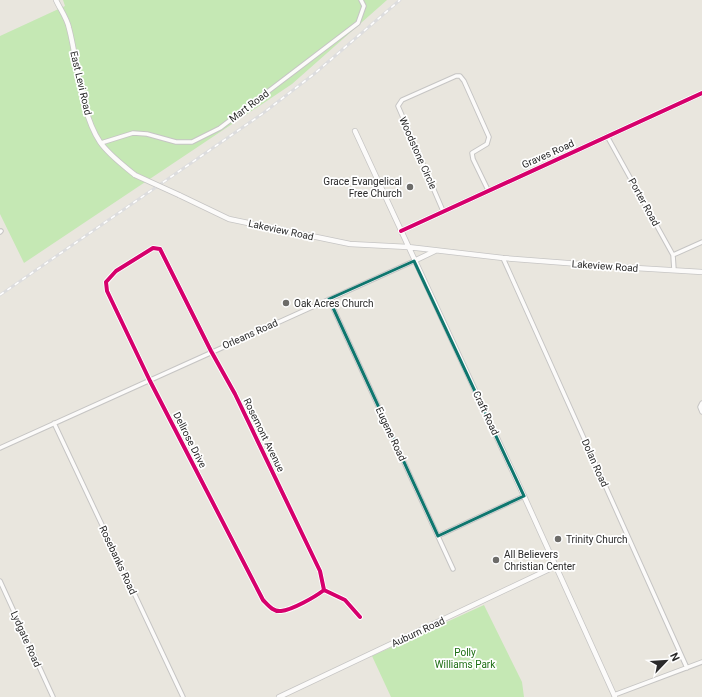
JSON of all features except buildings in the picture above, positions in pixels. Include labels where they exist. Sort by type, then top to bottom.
[{"type":"street","name":"East Levi Road","points":[[56,0],[69,26],[87,113],[100,143],[136,175]]},
{"type":"street","name":"Mart Road","points":[[100,143],[133,133],[147,134],[176,142],[192,142],[220,128],[358,23],[364,6],[361,0]]},
{"type":"street","name":"Woodstone Circle","points":[[443,211],[398,106],[402,100],[456,76],[460,76],[464,81],[489,137],[487,144],[472,153],[472,159],[488,190]]},
{"type":"street","name":"Graves Road","points":[[401,231],[702,93]]},
{"type":"street","name":"Craft Road","points":[[355,131],[524,496],[614,696]]},
{"type":"street","name":"Porter Road","points":[[608,136],[673,255],[674,270]]},
{"type":"street","name":"Lakeview Road","points":[[136,175],[229,219],[350,244],[408,247],[503,258],[702,272]]},
{"type":"street","points":[[673,255],[702,242]]},
{"type":"street","name":"Dellrose Drive","points":[[160,249],[153,248],[116,271],[106,282],[107,291],[150,381],[263,600],[271,608],[280,611],[312,598],[324,590]]},
{"type":"street","name":"Rosemont Avenue","points":[[160,249],[211,351],[235,394],[320,571],[324,590]]},
{"type":"street","points":[[414,261],[436,250]]},
{"type":"street","name":"Dolan Road","points":[[503,258],[688,668]]},
{"type":"street","name":"Orleans Road","points":[[0,448],[150,381],[211,351],[414,261]]},
{"type":"street","name":"Eugene Road","points":[[329,299],[453,568]]},
{"type":"street","points":[[702,403],[700,408],[702,412]]},
{"type":"street","name":"Rosebanks Road","points":[[54,423],[183,697]]},
{"type":"street","points":[[438,536],[524,496]]},
{"type":"street","name":"Auburn Road","points":[[279,697],[556,566]]},
{"type":"street","name":"Lydgate Road","points":[[0,581],[53,697]]},
{"type":"street","points":[[324,590],[346,600],[360,617]]},
{"type":"street","points":[[614,696],[702,662]]},
{"type":"highlighted area","points":[[414,261],[524,496],[438,536],[329,299]]},
{"type":"green space","points":[[63,0],[387,0],[292,84],[24,263],[0,214],[0,36],[65,6]]},
{"type":"green space","name":"Polly Williams Park","points":[[484,605],[522,682],[524,697],[391,697],[372,656]]},
{"type":"railway","points":[[0,295],[262,114],[314,74],[400,0]]},
{"type":"cycle path","points":[[401,231],[702,93]]},
{"type":"cycle path","points":[[324,590],[303,603],[281,611],[273,609],[263,600],[150,381],[107,291],[106,282],[116,271],[153,248],[160,249],[211,351],[235,394],[320,571],[324,590],[345,600],[360,617]]},
{"type":"place","name":"Grace Evangelical Free Church","points":[[410,187]]},
{"type":"place","name":"Oak Acres Church","points":[[286,303]]},
{"type":"place","name":"Trinity Church","points":[[558,539]]},
{"type":"place","name":"All Believers Christian Center","points":[[496,560]]}]
